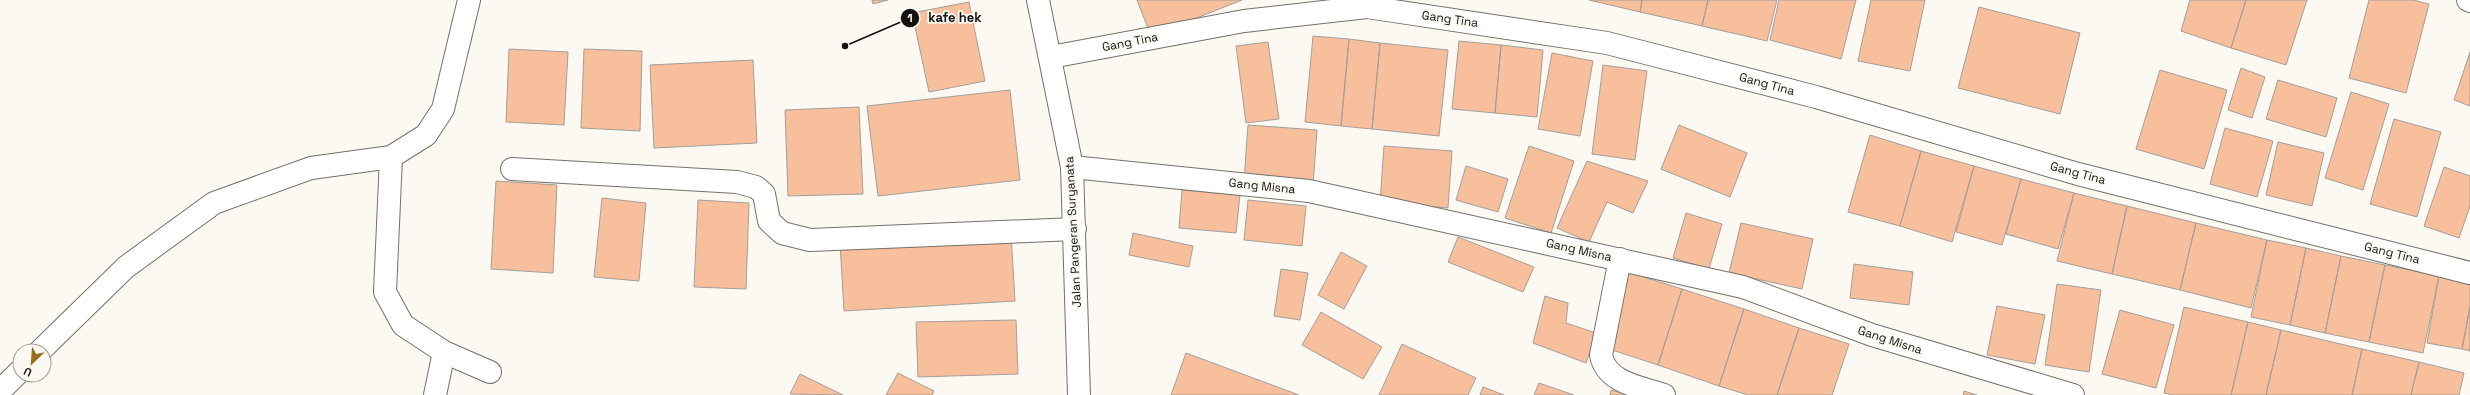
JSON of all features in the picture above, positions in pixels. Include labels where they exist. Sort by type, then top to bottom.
[{"type":"street","points":[[48,343],[126,267],[214,203],[311,168],[391,157],[426,135],[443,109],[469,0]]},
{"type":"street","name":"Jalan Pangeran Suryanata","points":[[1038,0],[1051,57],[1072,167],[1079,395]]},
{"type":"street","name":"Gang Tina","points":[[1051,57],[1244,21],[1367,7],[1600,41],[1816,97],[2078,174],[2470,273]]},
{"type":"street","points":[[391,157],[385,292],[403,325],[444,352],[490,372]]},
{"type":"street","name":"Gang Misna","points":[[1072,167],[1309,191],[1743,287],[1872,335],[2044,391],[2073,395]]},
{"type":"street","points":[[512,169],[737,182],[756,187],[764,194],[769,221],[782,233],[810,240],[1075,229]]},
{"type":"street","points":[[1620,259],[1601,355],[1603,366],[1612,377],[1664,395]]},
{"type":"street","points":[[435,395],[444,352]]},
{"type":"street","points":[[0,391],[12,379]]},
{"type":"building","points":[[872,0],[888,0],[873,4]]},
{"type":"building","points":[[1137,0],[1242,0],[1151,36]]},
{"type":"building","points":[[1589,0],[1642,0],[1640,12]]},
{"type":"building","points":[[1642,0],[1708,0],[1702,26],[1640,12]]},
{"type":"building","points":[[1708,0],[1777,0],[1767,41],[1702,26]]},
{"type":"building","points":[[1779,0],[1856,0],[1841,59],[1770,40]]},
{"type":"building","points":[[1871,0],[1925,0],[1910,71],[1858,61]]},
{"type":"building","points":[[2190,0],[2246,0],[2231,48],[2181,31]]},
{"type":"building","points":[[2246,0],[2307,0],[2286,65],[2231,48]]},
{"type":"building","points":[[2369,0],[2413,0],[2429,4],[2406,93],[2349,78]]},
{"type":"building","points":[[969,2],[985,81],[929,92],[912,13]]},
{"type":"building","points":[[1979,7],[2080,33],[2060,114],[1958,88]]},
{"type":"building","points":[[1313,36],[1349,39],[1341,126],[1305,122]]},
{"type":"building","points":[[1349,39],[1380,43],[1372,129],[1341,126]]},
{"type":"building","points":[[1459,41],[1501,45],[1495,113],[1452,109]]},
{"type":"building","points":[[1268,42],[1279,119],[1246,123],[1236,46]]},
{"type":"building","points":[[1380,43],[1448,50],[1439,136],[1372,129]]},
{"type":"building","points":[[1501,45],[1543,50],[1537,117],[1495,113]]},
{"type":"building","points":[[509,49],[568,52],[564,125],[506,122]]},
{"type":"building","points":[[584,49],[642,51],[640,131],[581,128]]},
{"type":"building","points":[[2470,52],[2470,106],[2454,100]]},
{"type":"building","points":[[1552,53],[1593,61],[1580,136],[1538,129]]},
{"type":"building","points":[[753,60],[757,143],[654,148],[650,65]]},
{"type":"building","points":[[1603,65],[1647,71],[1635,160],[1592,154]]},
{"type":"building","points":[[2241,68],[2265,77],[2252,118],[2228,110]]},
{"type":"building","points":[[2160,70],[2227,90],[2204,169],[2136,149]]},
{"type":"building","points":[[2278,80],[2337,98],[2326,137],[2266,119]]},
{"type":"building","points":[[1010,90],[1020,180],[878,196],[867,106]]},
{"type":"building","points":[[2351,92],[2389,104],[2363,190],[2325,178]]},
{"type":"building","points":[[859,107],[863,194],[788,196],[785,110]]},
{"type":"building","points":[[2394,119],[2441,132],[2417,217],[2370,204]]},
{"type":"building","points":[[1248,125],[1317,130],[1313,186],[1244,181]]},
{"type":"building","points":[[1679,125],[1747,153],[1730,197],[1661,169]]},
{"type":"building","points":[[2225,128],[2273,141],[2257,197],[2210,184]]},
{"type":"building","points":[[1870,135],[1921,151],[1900,226],[1848,212]]},
{"type":"building","points":[[2278,142],[2324,153],[2312,206],[2266,195]]},
{"type":"building","points":[[1384,146],[1452,151],[1448,208],[1380,203]]},
{"type":"building","points":[[1529,146],[1574,161],[1551,233],[1505,218]]},
{"type":"building","points":[[1921,151],[1974,166],[1952,242],[1900,226]]},
{"type":"building","points":[[1587,161],[1648,181],[1633,213],[1607,202],[1589,242],[1557,228]]},
{"type":"building","points":[[1466,166],[1508,179],[1498,212],[1456,200]]},
{"type":"building","points":[[1974,166],[2021,179],[2002,245],[1956,232]]},
{"type":"building","points":[[2444,167],[2470,176],[2470,206],[2459,238],[2424,226]]},
{"type":"building","points":[[2021,179],[2074,193],[2058,249],[2006,234]]},
{"type":"building","points":[[496,181],[557,185],[553,273],[491,269]]},
{"type":"building","points":[[1182,190],[1240,195],[1236,233],[1179,228]]},
{"type":"building","points":[[2074,193],[2127,206],[2112,274],[2057,261]]},
{"type":"building","points":[[602,198],[646,203],[639,281],[594,277]]},
{"type":"building","points":[[698,200],[749,203],[746,289],[694,287]]},
{"type":"building","points":[[1248,200],[1306,206],[1302,246],[1244,240]]},
{"type":"building","points":[[2127,206],[2196,223],[2180,290],[2112,274]]},
{"type":"building","points":[[1686,213],[1722,224],[1709,269],[1673,258]]},
{"type":"building","points":[[1741,223],[1813,239],[1802,289],[1729,273]]},
{"type":"building","points":[[2196,223],[2267,240],[2251,308],[2180,290]]},
{"type":"building","points":[[1011,233],[1015,301],[844,311],[840,243]]},
{"type":"building","points":[[1133,233],[1193,246],[1189,267],[1129,255]]},
{"type":"building","points":[[1458,237],[1534,267],[1523,292],[1448,262]]},
{"type":"building","points":[[2267,240],[2306,248],[2290,325],[2251,317]]},
{"type":"building","points":[[2306,248],[2341,256],[2325,333],[2290,325]]},
{"type":"building","points":[[1341,252],[1367,266],[1344,309],[1318,295]]},
{"type":"building","points":[[2341,256],[2385,265],[2369,342],[2325,333]]},
{"type":"building","points":[[1854,264],[1913,272],[1909,305],[1850,298]]},
{"type":"building","points":[[2385,265],[2439,276],[2423,353],[2369,342]]},
{"type":"building","points":[[1281,269],[1308,273],[1300,320],[1274,316]]},
{"type":"building","points":[[1628,272],[1682,289],[1658,365],[1603,347]]},
{"type":"building","points":[[2439,276],[2470,282],[2470,307],[2462,349],[2427,343]]},
{"type":"building","points":[[2057,284],[2101,290],[2089,372],[2045,365]]},
{"type":"building","points":[[1682,289],[1744,309],[1719,386],[1658,365]]},
{"type":"building","points":[[1545,296],[1568,303],[1566,323],[1596,333],[1586,363],[1533,343]]},
{"type":"building","points":[[1997,306],[2045,315],[2035,364],[1987,355]]},
{"type":"building","points":[[2184,307],[2248,322],[2231,395],[2173,395],[2164,393]]},
{"type":"building","points":[[2470,307],[2470,351],[2462,349]]},
{"type":"building","points":[[1744,309],[1799,328],[1777,395],[1748,395],[1719,386]]},
{"type":"building","points":[[2120,310],[2174,325],[2156,388],[2102,374]]},
{"type":"building","points":[[1321,312],[1382,347],[1363,379],[1302,345]]},
{"type":"building","points":[[1016,320],[1018,374],[918,377],[916,322]]},
{"type":"building","points":[[2248,322],[2281,330],[2266,395],[2231,395]]},
{"type":"building","points":[[1799,328],[1849,344],[1832,395],[1777,395]]},
{"type":"building","points":[[2281,330],[2362,349],[2352,395],[2266,395]]},
{"type":"building","points":[[1402,344],[1476,378],[1468,395],[1379,395]]},
{"type":"building","points":[[2362,349],[2419,362],[2411,395],[2352,395]]},
{"type":"building","points":[[1186,353],[1299,395],[1171,395]]},
{"type":"building","points":[[2419,362],[2464,373],[2459,395],[2411,395]]},
{"type":"building","points":[[898,373],[934,391],[932,395],[886,395]]},
{"type":"building","points":[[800,374],[843,395],[790,394]]},
{"type":"building","points":[[1539,383],[1574,395],[1534,395]]},
{"type":"building","points":[[1483,387],[1504,395],[1480,395]]},
{"type":"building","points":[[1611,390],[1628,395],[1610,395]]},
{"type":"building","points":[[1964,391],[1977,395],[1963,395]]},
{"type":"place","name":"kafe hek","points":[[845,46]]}]
